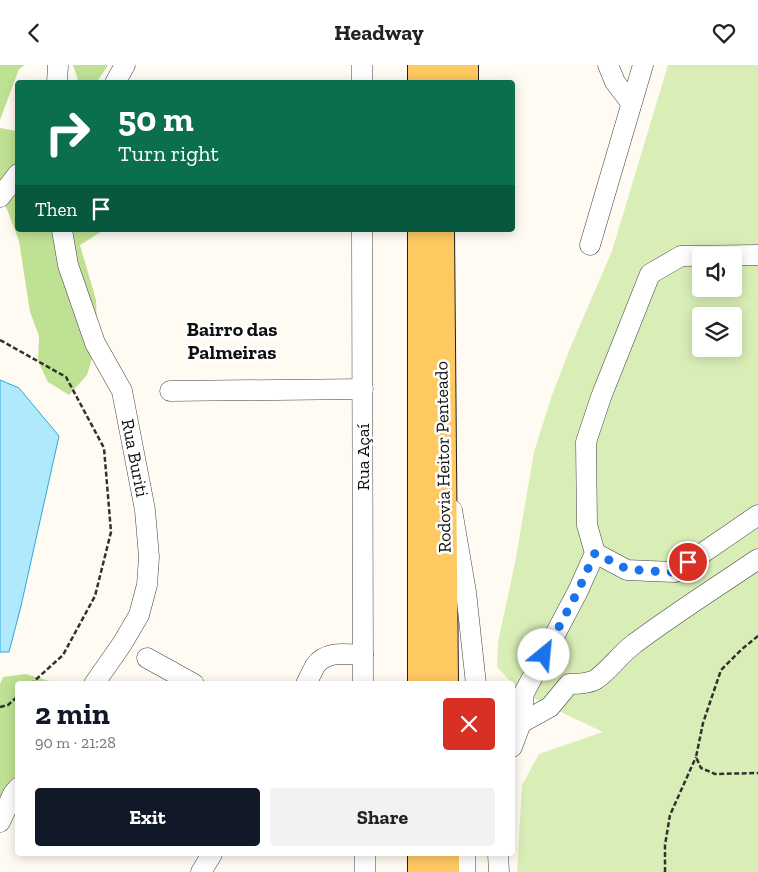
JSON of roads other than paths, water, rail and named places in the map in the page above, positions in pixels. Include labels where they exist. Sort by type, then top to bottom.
[{"type":"main road","points":[[421,65],[421,80]]},
{"type":"main road","points":[[440,65],[440,80]]},
{"type":"main road","points":[[465,65],[465,80]]},
{"type":"main road","name":"Rodovia Heitor Penteado","points":[[421,232],[440,681]]},
{"type":"main road","name":"Rodovia Heitor Penteado","points":[[440,681],[443,458],[441,232]]},
{"type":"main road","points":[[421,856],[421,872]]},
{"type":"main road","points":[[446,856],[446,872]]},
{"type":"street","points":[[57,80],[58,65]]},
{"type":"street","points":[[117,80],[125,65]]},
{"type":"street","points":[[362,65],[362,80]]},
{"type":"street","points":[[608,65],[615,82],[631,103]]},
{"type":"street","points":[[590,245],[631,103],[644,65]]},
{"type":"street","points":[[0,197],[15,178]]},
{"type":"street","name":"Rua Buriti","points":[[62,232],[68,265],[95,343],[122,391],[146,510],[149,557],[147,585],[139,615],[122,644],[96,681]]},
{"type":"street","name":"Rua Açaí","points":[[362,232],[363,681]]},
{"type":"street","points":[[517,724],[524,693],[578,591],[595,553],[587,525],[586,442],[601,397],[650,274],[681,256],[758,255]]},
{"type":"street","points":[[170,391],[363,389]]},
{"type":"street","points":[[443,458],[466,592],[476,681]]},
{"type":"street","points":[[595,553],[627,569],[674,572],[758,515]]},
{"type":"street","points":[[517,724],[550,707],[569,684],[579,685],[594,680],[630,647],[758,559]]},
{"type":"street","points":[[308,681],[316,664],[328,655],[341,653],[363,655]]},
{"type":"street","points":[[147,657],[189,681]]},
{"type":"street","points":[[0,822],[10,794]]},
{"type":"street","points":[[201,872],[211,856]]},
{"type":"street","points":[[365,856],[365,872]]},
{"type":"street","points":[[465,856],[465,872]]},
{"type":"street","points":[[498,856],[499,872]]},
{"type":"water","points":[[0,380],[19,388],[59,436],[9,652],[0,652]]},
{"type":"district","name":"Bairro das Palmeiras","points":[[232,340]]}]
